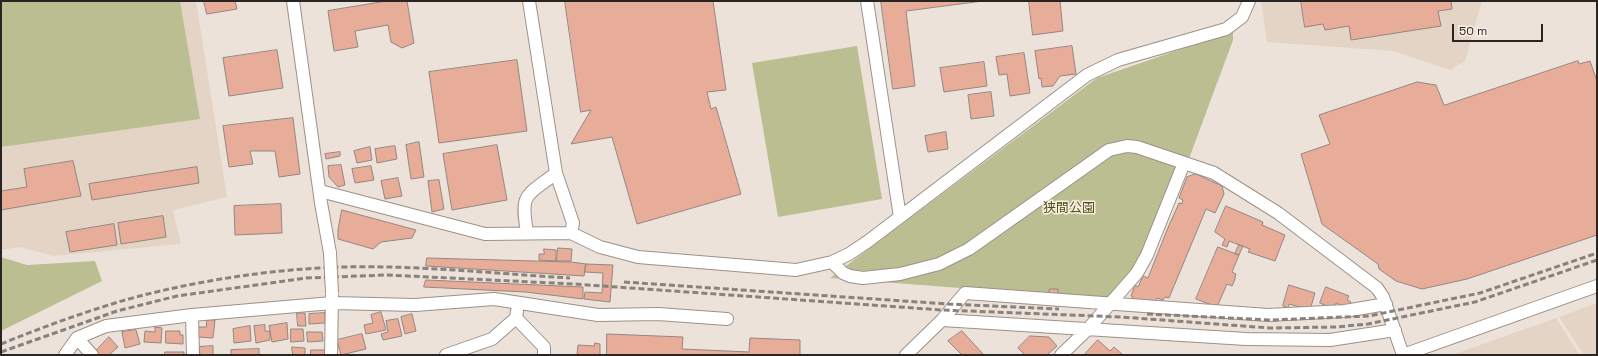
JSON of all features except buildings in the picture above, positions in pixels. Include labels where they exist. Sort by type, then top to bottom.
[{"type":"street","points":[[293,1],[330,253],[332,298],[331,355]]},
{"type":"street","points":[[529,1],[556,174],[573,223],[571,233]]},
{"type":"street","points":[[867,1],[900,217]]},
{"type":"street","points":[[320,191],[485,234],[527,232],[571,233],[600,247],[638,257],[786,270],[809,268],[832,262],[858,248],[1088,75],[1118,60],[1226,29],[1242,17],[1249,1]]},
{"type":"street","points":[[832,262],[846,275],[863,278],[900,274],[939,264],[969,249],[1109,150],[1127,146],[1138,147],[1214,173],[1278,213],[1377,288],[1386,304],[1403,355],[1597,286]]},
{"type":"street","points":[[1061,355],[1088,329],[1137,272],[1147,255],[1184,163]]},
{"type":"street","points":[[527,232],[523,208],[526,198],[556,174]]},
{"type":"street","points":[[906,355],[942,320],[965,293],[1109,305],[1268,315],[1345,312],[1386,304]]},
{"type":"street","points":[[65,355],[77,338],[106,326],[332,298],[415,305],[494,299],[598,315],[658,314],[727,319]]},
{"type":"street","points":[[446,355],[492,339],[516,318],[518,303]]},
{"type":"street","points":[[192,315],[193,355]]},
{"type":"street","points":[[516,318],[544,347],[544,355]]},
{"type":"street","points":[[942,320],[1246,340],[1330,340],[1395,330]]},
{"type":"street","points":[[77,338],[92,355]]},
{"type":"shaded area","points":[[1,1],[196,1],[227,197],[173,210],[181,244],[53,256],[20,247],[1,250]]},
{"type":"shaded area","points":[[1261,1],[1482,1],[1465,61],[1450,70],[1393,51],[1267,42]]},
{"type":"shaded area","points":[[1597,303],[1597,355],[1584,355],[1559,317]]},
{"type":"shaded area","points":[[1556,318],[1580,355],[1452,355]]},
{"type":"green space","points":[[1,1],[180,1],[200,119],[1,147]]},
{"type":"green space","name":"狭間公園","points":[[1233,27],[1233,40],[1187,164],[1130,285],[1116,300],[830,278],[1097,78],[1228,33]]},
{"type":"green space","points":[[857,46],[882,199],[778,217],[752,63]]},
{"type":"green space","points":[[1,257],[27,265],[95,261],[102,281],[1,331]]},
{"type":"railway","points":[[1147,314],[1271,320],[1369,316],[1480,293],[1597,253]]},
{"type":"railway","points":[[1,352],[117,311],[177,296],[306,278],[387,275],[574,284],[942,310],[1121,317],[1270,328],[1336,327],[1368,324],[1475,302],[1597,260]]},
{"type":"railway","points":[[1,344],[72,317],[115,303],[160,291],[209,281],[282,271],[338,267],[405,267],[570,278]]},
{"type":"railway","points":[[624,282],[948,304],[1059,309]]}]
